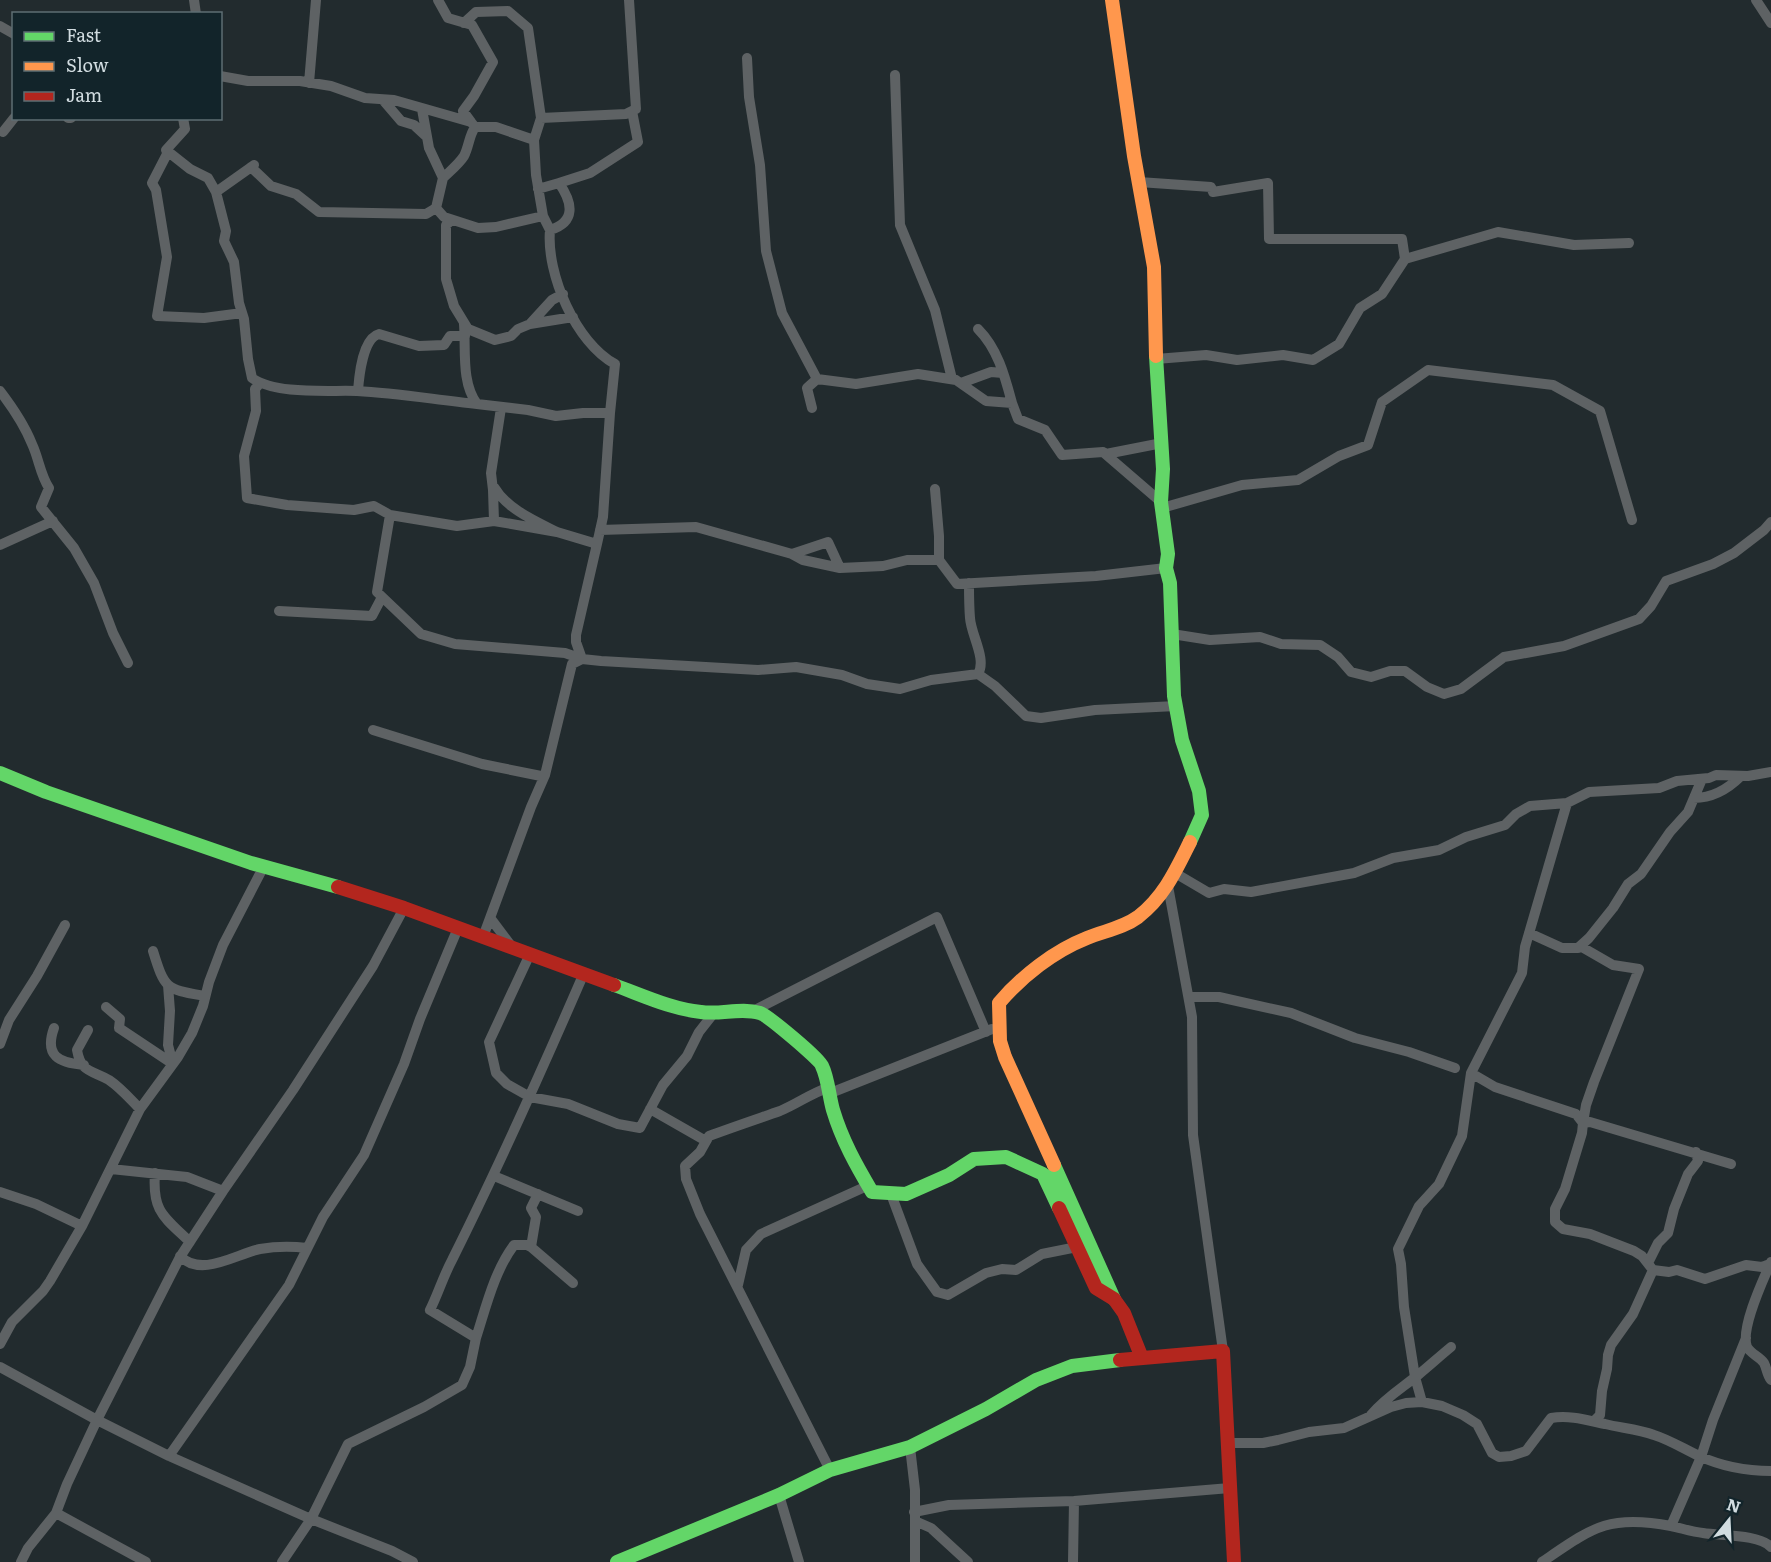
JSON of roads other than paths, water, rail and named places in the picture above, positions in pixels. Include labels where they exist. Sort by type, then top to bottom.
[{"type":"street","points":[[309,82],[316,0]]},
{"type":"street","points":[[438,0],[448,18],[472,25],[493,62],[463,111],[473,124]]},
{"type":"street","points":[[541,118],[626,114],[636,108],[629,0]]},
{"type":"street","points":[[992,1029],[999,1003],[1014,985],[1059,952],[1086,938],[1123,926],[1139,916],[1172,879],[1202,815],[1198,791],[1182,740],[1176,706],[1170,583],[1166,568],[1168,554],[1161,505],[1163,469],[1156,360],[1154,267],[1112,0]]},
{"type":"street","points":[[1756,0],[1771,23]]},
{"type":"street","points":[[464,23],[476,12],[508,11],[528,28],[541,118],[534,140],[538,189],[543,216],[550,230],[549,246],[556,276],[573,317],[588,342],[606,359],[615,364],[603,517],[576,635],[582,659]]},
{"type":"street","points":[[747,58],[749,97],[760,165],[766,251],[782,313],[817,378]]},
{"type":"street","points":[[895,75],[900,225],[935,310],[956,381]]},
{"type":"street","points":[[222,76],[248,81],[309,82],[331,86],[365,98],[394,100],[534,140]]},
{"type":"street","points":[[383,100],[401,121],[414,125],[427,136]]},
{"type":"street","points":[[422,109],[429,148],[443,178]]},
{"type":"street","points":[[538,189],[590,173],[638,142],[632,111]]},
{"type":"street","points":[[3,132],[12,120]]},
{"type":"street","points":[[183,120],[184,129],[166,150],[168,152],[152,183],[156,190],[167,257],[156,316],[204,318],[242,313]]},
{"type":"street","points":[[216,192],[252,166],[271,186],[296,194],[319,212],[426,214],[436,208],[443,178],[463,158],[470,144],[473,124]]},
{"type":"street","points":[[168,152],[190,169],[208,178],[216,192],[226,231],[224,242],[234,262],[252,378],[260,384],[298,390],[358,391],[528,410],[556,416],[610,413]]},
{"type":"street","points":[[1139,182],[1211,187],[1213,192],[1268,183],[1269,239],[1402,239],[1405,259]]},
{"type":"street","points":[[550,230],[562,226],[567,221],[570,207],[559,183]]},
{"type":"street","points":[[436,208],[444,217],[478,228],[496,227],[543,216]]},
{"type":"street","points":[[452,220],[446,225],[446,279],[454,306],[468,329],[495,340],[511,336],[518,329],[530,324],[573,317]]},
{"type":"street","points":[[1156,360],[1206,355],[1237,360],[1283,355],[1313,360],[1339,344],[1360,308],[1382,294],[1405,259],[1498,232],[1574,245],[1629,243]]},
{"type":"street","points":[[530,324],[552,300],[563,294]]},
{"type":"street","points":[[464,324],[466,372],[472,397],[477,404]]},
{"type":"street","points":[[978,329],[990,341],[1004,373],[1018,419],[1046,430],[1062,455],[1103,452],[1161,505]]},
{"type":"street","points":[[358,391],[367,344],[374,336],[379,334],[419,346],[444,345],[450,336],[465,336]]},
{"type":"street","points":[[1161,505],[1242,485],[1298,480],[1339,456],[1368,445],[1382,402],[1428,370],[1553,385],[1600,411],[1632,520]]},
{"type":"street","points":[[956,381],[991,372],[1004,373]]},
{"type":"street","points":[[817,378],[856,384],[918,374],[956,381],[986,401],[1012,403]]},
{"type":"street","points":[[812,408],[807,388],[817,378]]},
{"type":"street","points":[[260,384],[255,389],[256,411],[244,456],[247,498],[287,505],[354,510],[374,506],[390,515],[457,526],[494,521],[557,532],[597,544]]},
{"type":"street","points":[[0,391],[17,413],[33,446],[41,475],[49,488],[41,507],[74,548],[94,583],[113,633],[128,663]]},
{"type":"street","points":[[494,521],[491,473],[501,408]]},
{"type":"street","points":[[1106,454],[1162,443]]},
{"type":"street","points":[[492,484],[500,496],[526,516],[557,532]]},
{"type":"street","points":[[935,489],[939,560],[957,584],[1096,576],[1166,568]]},
{"type":"street","points":[[390,515],[377,592],[421,634],[455,644],[565,653],[582,659],[758,670],[796,667],[842,675],[867,684],[900,689],[931,680],[978,674],[995,686],[1026,716],[1041,718],[1095,710],[1176,706]]},
{"type":"street","points":[[0,545],[53,522]]},
{"type":"street","points":[[1172,634],[1210,640],[1260,637],[1281,644],[1320,645],[1338,657],[1351,672],[1371,677],[1390,671],[1405,671],[1427,687],[1444,694],[1461,689],[1504,657],[1564,646],[1639,619],[1651,606],[1666,581],[1713,564],[1734,553],[1771,522]]},
{"type":"street","points":[[600,530],[696,527],[751,541],[768,549],[792,554],[803,560],[840,568],[883,566],[907,560],[939,560]]},
{"type":"street","points":[[792,554],[828,542],[840,568]]},
{"type":"street","points":[[969,583],[972,632],[981,656],[978,674]]},
{"type":"street","points":[[279,611],[372,616],[382,597]]},
{"type":"street","points":[[483,937],[545,775],[572,664],[582,659]]},
{"type":"street","points":[[373,730],[482,764],[545,775]]},
{"type":"street","points":[[1172,879],[1209,893],[1224,889],[1251,892],[1340,877],[1393,858],[1439,850],[1466,837],[1505,825],[1516,814],[1530,806],[1567,803],[1589,792],[1659,789],[1677,781],[1716,775],[1741,776],[1771,772]]},
{"type":"street","points":[[0,773],[55,795],[264,866],[325,882],[404,908],[674,1007],[696,1012],[755,1010],[937,917],[1000,1041],[1005,1057],[1114,1299],[1124,1313],[1142,1358]]},
{"type":"street","points":[[1694,798],[1705,798],[1715,794],[1741,776]]},
{"type":"street","points":[[1529,933],[1562,948],[1578,948],[1613,908],[1628,884],[1641,874],[1688,812],[1702,778]]},
{"type":"street","points":[[1422,1402],[1415,1377],[1404,1307],[1398,1249],[1419,1206],[1439,1184],[1462,1136],[1471,1073],[1522,973],[1525,947],[1567,803]]},
{"type":"street","points":[[0,1344],[12,1322],[50,1281],[82,1226],[140,1109],[174,1064],[192,1033],[208,982],[227,937],[264,866]]},
{"type":"street","points":[[1172,879],[1192,1017],[1194,1135],[1223,1351],[1234,1562]]},
{"type":"street","points":[[21,1562],[28,1548],[56,1513],[97,1420],[180,1256],[342,1015],[373,966],[404,908]]},
{"type":"street","points":[[491,919],[512,948]]},
{"type":"street","points":[[0,1044],[9,1020],[37,976],[64,925]]},
{"type":"street","points":[[169,1456],[289,1286],[323,1217],[364,1155],[404,1064],[458,928]]},
{"type":"street","points":[[1580,946],[1612,965],[1639,969],[1586,1105],[1582,1133],[1555,1209],[1556,1222],[1563,1229],[1590,1234],[1634,1251],[1651,1266],[1669,1272],[1677,1270],[1705,1279],[1746,1265],[1762,1267],[1770,1263]]},
{"type":"street","points":[[153,951],[162,980],[174,991],[205,996]]},
{"type":"street","points":[[530,954],[489,1042],[496,1073],[507,1084],[530,1097],[568,1104],[618,1124],[640,1128],[663,1085],[687,1056],[699,1032],[714,1013]]},
{"type":"street","points":[[476,1338],[430,1310],[439,1294],[446,1272],[494,1176],[584,973]]},
{"type":"street","points":[[168,985],[170,1011],[168,1044],[174,1064]]},
{"type":"street","points":[[1189,997],[1219,997],[1292,1013],[1355,1038],[1408,1052],[1455,1068]]},
{"type":"street","points":[[106,1007],[120,1019],[119,1028],[174,1064]]},
{"type":"street","points":[[755,1010],[766,1015],[822,1064],[827,1091],[850,1155],[872,1192],[906,1194],[949,1175],[974,1159],[1006,1157],[1043,1174],[1096,1288],[1114,1299]]},
{"type":"street","points":[[54,1028],[51,1038],[53,1053],[61,1062],[84,1065]]},
{"type":"street","points":[[830,1470],[700,1214],[686,1179],[685,1166],[700,1152],[709,1136],[780,1111],[802,1101],[814,1092],[827,1091],[992,1029]]},
{"type":"street","points":[[88,1030],[77,1050],[79,1059],[88,1071],[109,1080],[140,1109]]},
{"type":"street","points":[[1471,1073],[1495,1087],[1576,1114],[1583,1123]]},
{"type":"street","points":[[650,1108],[706,1141]]},
{"type":"street","points":[[1583,1123],[1590,1122],[1731,1164]]},
{"type":"street","points":[[1600,1420],[1611,1345],[1637,1307],[1658,1243],[1668,1233],[1674,1209],[1688,1174],[1698,1161],[1696,1152]]},
{"type":"street","points":[[111,1169],[198,1180],[223,1191]]},
{"type":"street","points":[[155,1173],[154,1190],[159,1212],[190,1242]]},
{"type":"street","points":[[494,1176],[578,1211]]},
{"type":"street","points":[[738,1285],[746,1250],[761,1234],[867,1186]]},
{"type":"street","points":[[0,1192],[36,1204],[82,1226]]},
{"type":"street","points":[[531,1247],[536,1217],[531,1208],[538,1194]]},
{"type":"street","points":[[891,1194],[917,1264],[937,1292],[948,1295],[986,1273],[1002,1269],[1016,1270],[1042,1254],[1077,1246]]},
{"type":"street","points":[[282,1562],[310,1519],[348,1444],[408,1415],[462,1385],[470,1367],[476,1338],[496,1276],[514,1245],[531,1247],[573,1283]]},
{"type":"street","points":[[180,1256],[186,1262],[196,1265],[210,1265],[241,1253],[261,1249],[287,1246],[308,1248]]},
{"type":"street","points":[[1671,1526],[1701,1457],[1713,1420],[1746,1338],[1758,1292],[1770,1263]]},
{"type":"street","points":[[1746,1338],[1748,1348],[1755,1357],[1763,1361],[1768,1378],[1771,1380]]},
{"type":"street","points":[[1369,1418],[1380,1403],[1451,1347]]},
{"type":"street","points":[[617,1562],[779,1495],[830,1470],[910,1447],[986,1409],[1036,1380],[1072,1366],[1102,1361],[1223,1351]]},
{"type":"street","points":[[0,1367],[169,1456],[413,1562]]},
{"type":"street","points":[[1228,1443],[1251,1444],[1309,1432],[1344,1428],[1406,1402],[1422,1402],[1442,1406],[1477,1424],[1491,1453],[1499,1457],[1512,1456],[1526,1451],[1551,1419],[1562,1416],[1600,1420],[1654,1435],[1678,1444],[1701,1457],[1750,1470],[1771,1471]]},
{"type":"street","points":[[910,1447],[915,1490],[915,1562]]},
{"type":"street","points":[[915,1516],[949,1505],[1074,1501],[1230,1488]]},
{"type":"street","points":[[779,1495],[799,1562]]},
{"type":"street","points":[[1073,1562],[1074,1501]]},
{"type":"street","points":[[56,1513],[146,1562]]},
{"type":"street","points":[[915,1516],[968,1562]]},
{"type":"street","points":[[1542,1562],[1580,1535],[1603,1525],[1623,1521],[1750,1538],[1771,1547]]}]
